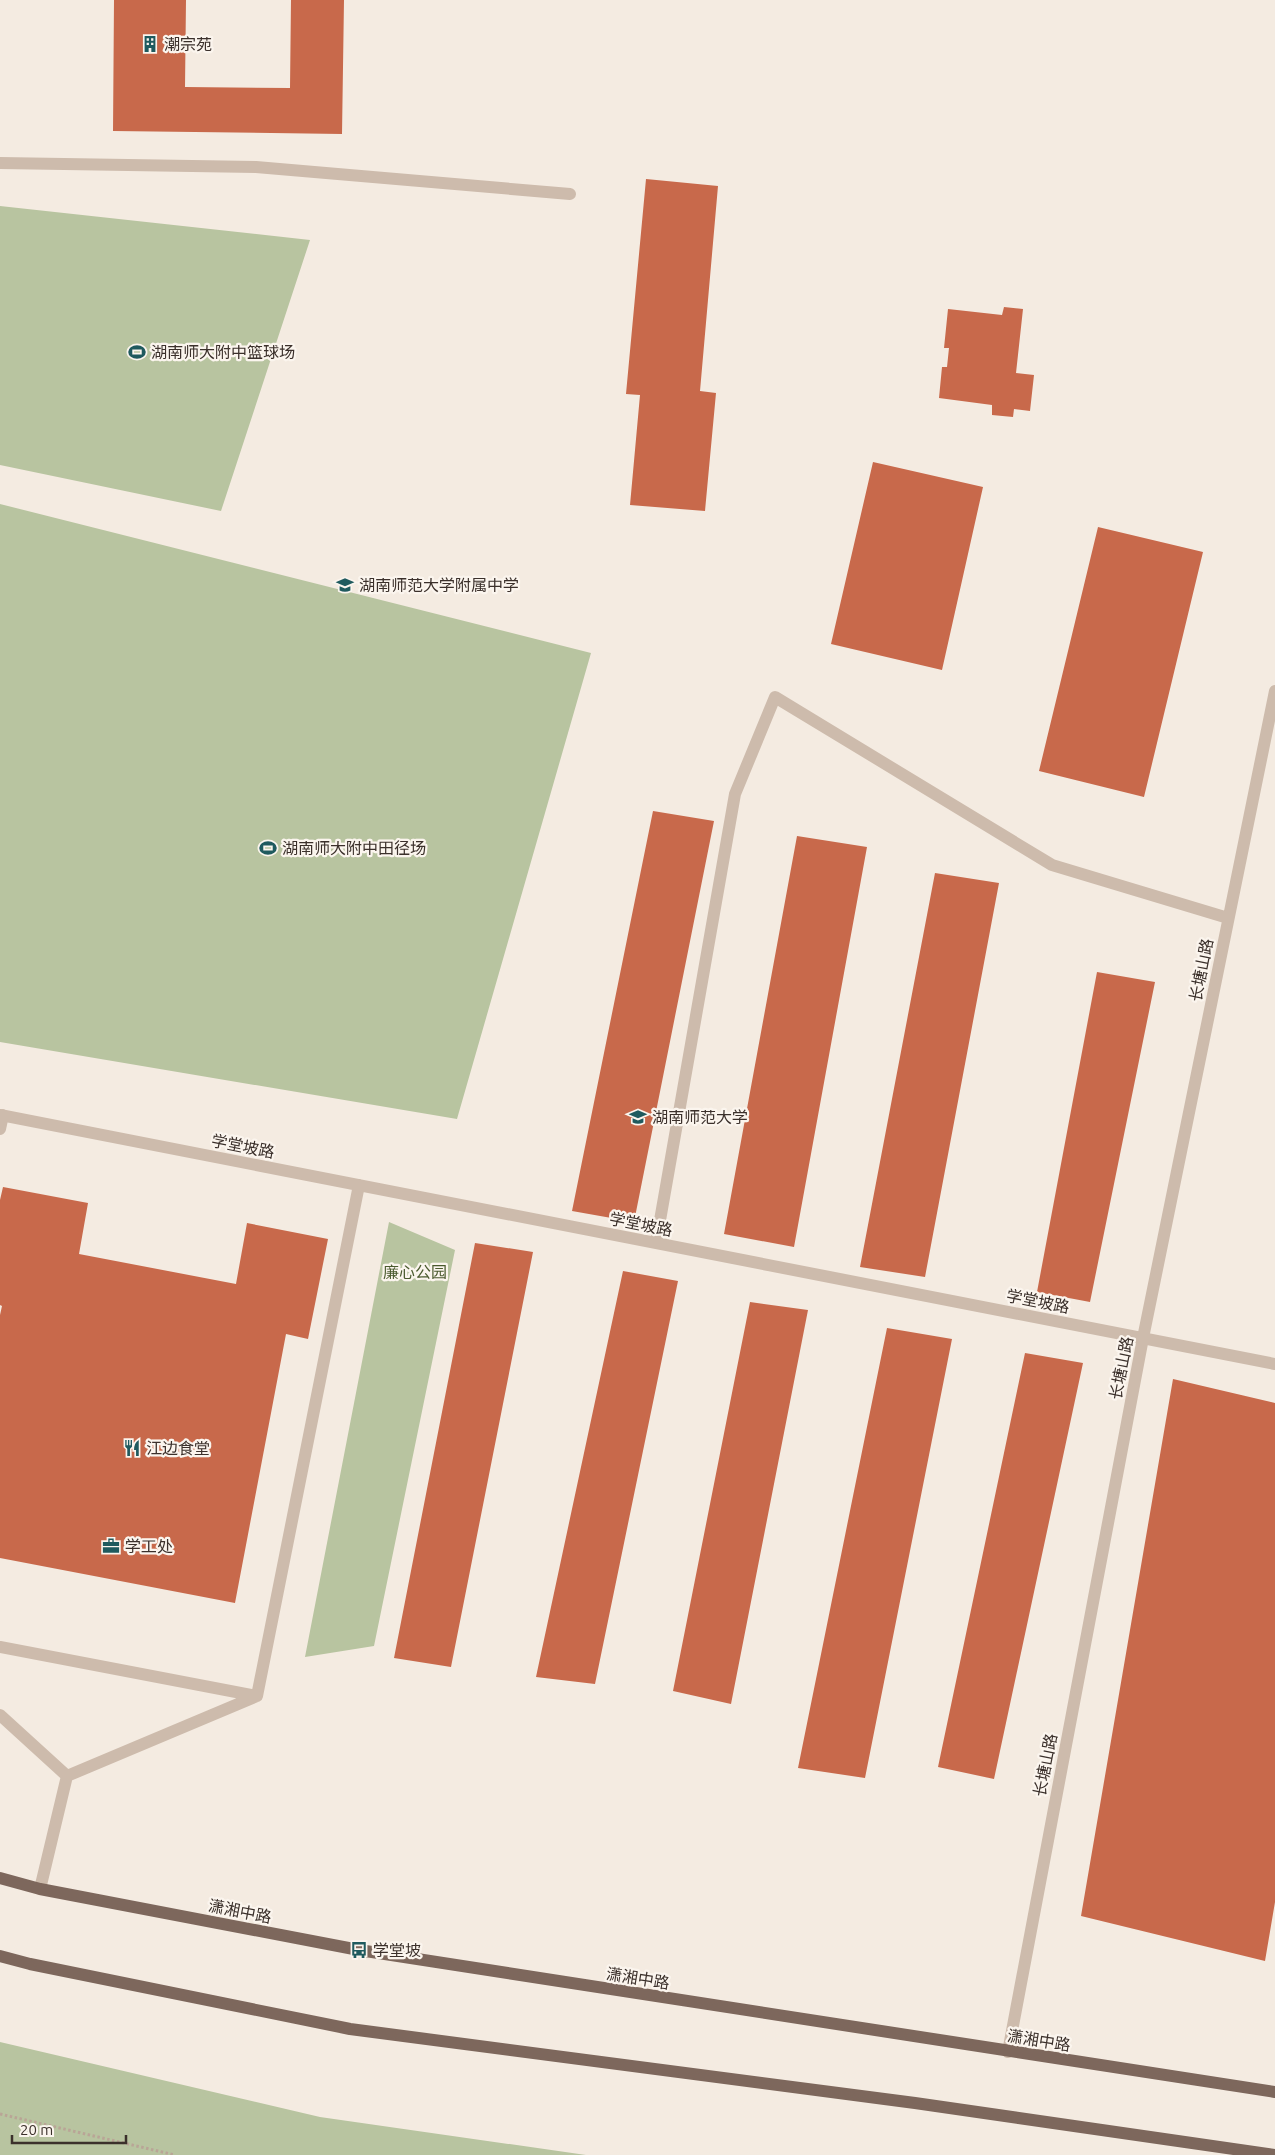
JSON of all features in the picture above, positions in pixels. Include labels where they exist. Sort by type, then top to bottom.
[{"type":"main road","name":"潇湘中路","points":[[0,1878],[40,1889],[359,1950],[1275,2092]]},
{"type":"main road","points":[[0,1956],[30,1964],[350,2029],[915,2103],[1275,2155]]},
{"type":"street","points":[[0,163],[256,167],[570,194]]},
{"type":"street","name":"长塘山路","points":[[1008,2052],[1143,1338],[1275,691]]},
{"type":"street","points":[[656,1243],[735,794],[775,697],[1052,865],[1228,918]]},
{"type":"street","points":[[0,1129],[1,1115]]},
{"type":"street","name":"学堂坡路","points":[[1,1115],[1275,1364]]},
{"type":"street","points":[[257,1696],[359,1185]]},
{"type":"street","points":[[0,1647],[257,1696]]},
{"type":"street","points":[[67,1776],[257,1696]]},
{"type":"street","points":[[0,1715],[67,1776]]},
{"type":"street","points":[[40,1889],[67,1776]]},
{"type":"path","points":[[0,2114],[175,2155]]},
{"type":"green space","name":"湖南师大附中篮球场","points":[[0,206],[310,240],[221,511],[0,465]]},
{"type":"green space","name":"湖南师大附中田径场","points":[[0,504],[591,653],[457,1119],[0,1042]]},
{"type":"green space","name":"廉心公园","points":[[389,1222],[455,1250],[374,1646],[305,1657]]},
{"type":"green space","points":[[0,2042],[320,2117],[586,2155],[0,2155]]},
{"type":"building","name":"潮宗苑","points":[[114,0],[186,0],[185,87],[290,88],[291,0],[344,0],[342,134],[113,131]]},
{"type":"building","points":[[646,179],[718,186],[700,391],[716,393],[705,511],[630,505],[640,395],[626,394]]},
{"type":"building","points":[[1004,307],[1023,309],[1016,373],[1034,375],[1030,411],[1014,409],[1013,417],[992,415],[992,405],[939,398],[942,367],[947,367],[949,348],[944,348],[948,309],[1002,315]]},
{"type":"building","points":[[873,462],[983,487],[942,670],[831,644]]},
{"type":"building","points":[[1098,527],[1203,552],[1144,797],[1039,771]]},
{"type":"building","points":[[653,811],[714,821],[634,1222],[572,1211]]},
{"type":"building","points":[[797,836],[867,847],[794,1247],[724,1234]]},
{"type":"building","points":[[935,873],[999,883],[925,1277],[860,1267]]},
{"type":"building","points":[[1097,972],[1155,982],[1090,1302],[1037,1292]]},
{"type":"building","name":"江边食堂","points":[[3,1187],[88,1203],[79,1254],[236,1284],[247,1223],[328,1239],[308,1339],[286,1334],[235,1603],[0,1558],[0,1315],[2,1306],[0,1305],[0,1200]]},
{"type":"building","points":[[475,1243],[533,1252],[451,1667],[394,1658]]},
{"type":"building","points":[[623,1271],[678,1281],[595,1684],[536,1677]]},
{"type":"building","points":[[750,1302],[808,1310],[731,1704],[673,1691]]},
{"type":"building","points":[[887,1328],[952,1339],[865,1778],[798,1768]]},
{"type":"building","points":[[1025,1353],[1083,1363],[994,1779],[938,1767]]},
{"type":"building","points":[[1173,1379],[1275,1403],[1275,1902],[1265,1961],[1081,1916]]},
{"type":"place","name":"潮宗苑","points":[[150,44]]},
{"type":"place","name":"湖南师大附中篮球场","points":[[137,352]]},
{"type":"place","name":"湖南师范大学附属中学","points":[[345,585]]},
{"type":"place","name":"湖南师大附中田径场","points":[[268,848]]},
{"type":"place","name":"湖南师范大学","points":[[638,1117]]},
{"type":"place","name":"江边食堂","points":[[132,1448]]},
{"type":"place","name":"学工处","points":[[111,1546]]},
{"type":"place","name":"学堂坡","points":[[359,1950]]}]
